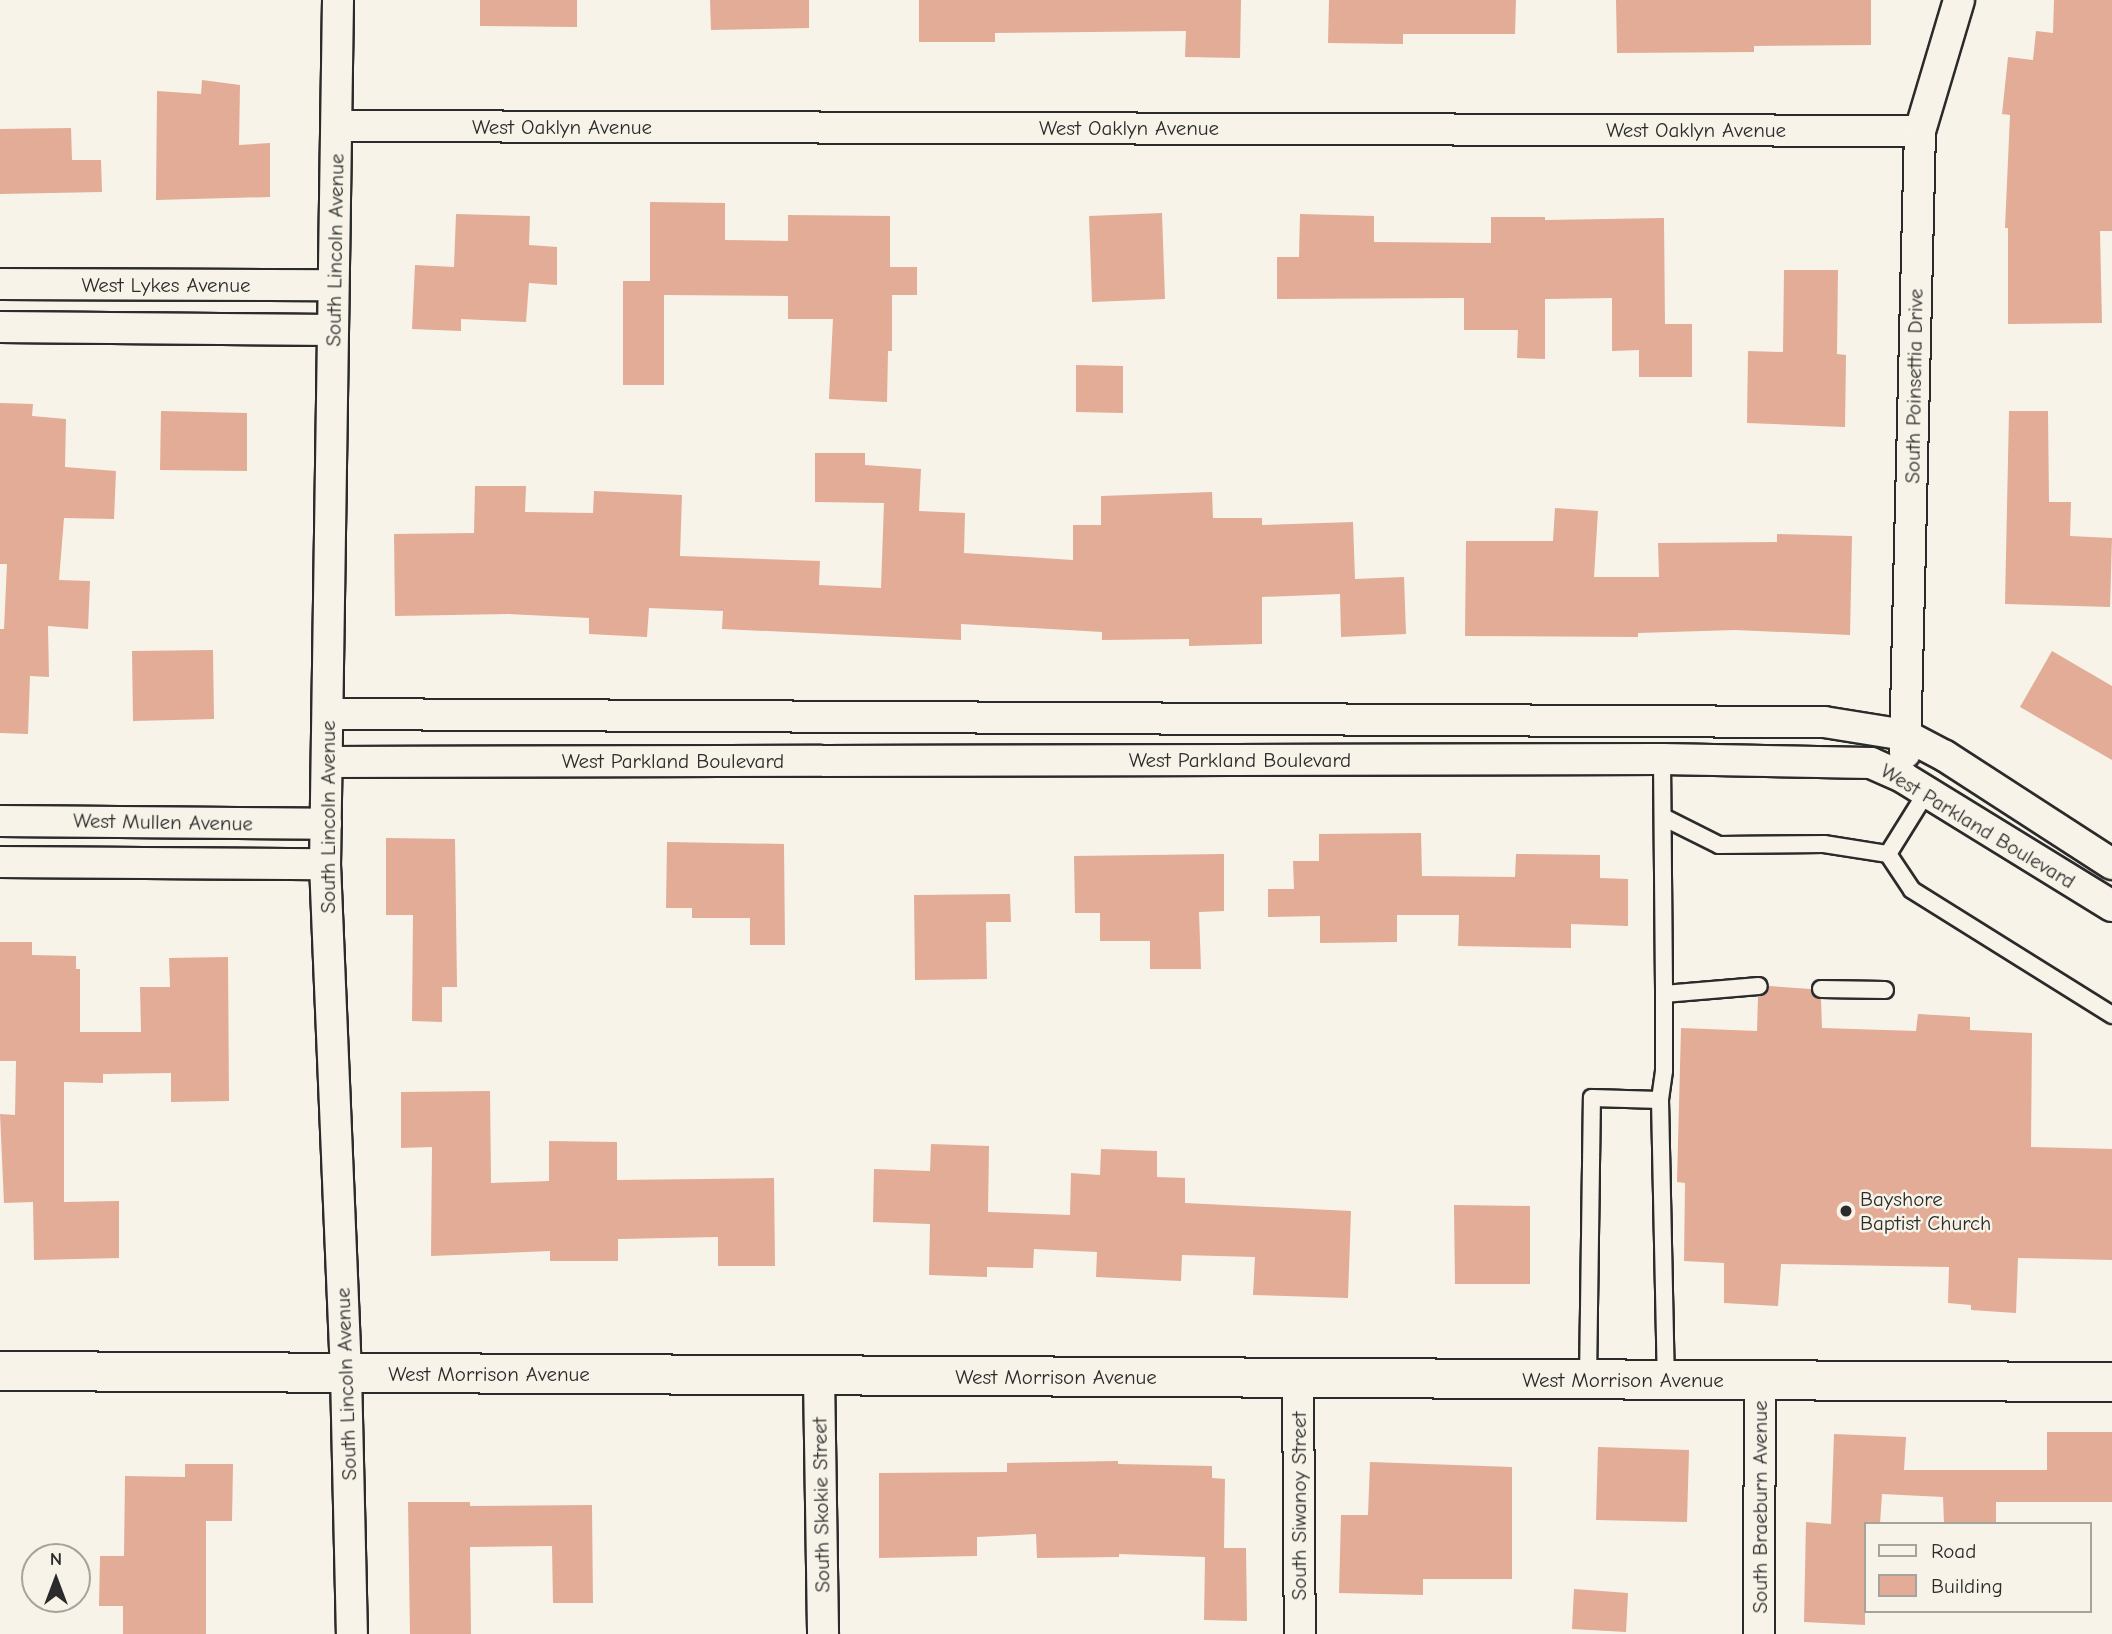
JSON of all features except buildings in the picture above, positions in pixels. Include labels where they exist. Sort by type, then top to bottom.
[{"type":"street","name":"South Lincoln Avenue","points":[[338,0],[325,864],[346,1373],[352,1634]]},
{"type":"street","name":"South Poinsettia Drive","points":[[1915,785],[1905,735],[1920,131],[1959,0]]},
{"type":"street","name":"West Oaklyn Avenue","points":[[338,126],[1920,131]]},
{"type":"street","name":"West Lykes Avenue","points":[[0,284],[333,285]]},
{"type":"street","name":"West Lykes Avenue","points":[[0,327],[332,330]]},
{"type":"street","name":"West Parkland Boulevard","points":[[328,714],[1824,722],[1905,735],[1945,756],[2112,864]]},
{"type":"street","name":"West Parkland Boulevard","points":[[327,762],[1662,759],[1871,763],[1915,785],[2112,906]]},
{"type":"street","name":"West Mullen Avenue","points":[[0,821],[326,824]]},
{"type":"street","name":"West Mullen Avenue","points":[[0,862],[325,864]]},
{"type":"street","name":"West Morrison Avenue","points":[[0,1371],[2112,1382]]},
{"type":"street","name":"South Skokie Street","points":[[819,1376],[823,1634]]},
{"type":"street","name":"South Siwanoy Street","points":[[1298,1378],[1300,1634]]},
{"type":"street","name":"South Braeburn Avenue","points":[[1759,1634],[1760,1381]]},
{"type":"lane","points":[[1662,759],[1665,818],[1664,1071],[1660,1100],[1666,1380]]},
{"type":"lane","points":[[1888,854],[1915,785]]},
{"type":"lane","points":[[1665,818],[1719,845],[1824,844],[1888,854],[1912,890],[2112,1015]]},
{"type":"lane","points":[[1664,994],[1759,986]]},
{"type":"lane","points":[[1821,989],[1885,990]]},
{"type":"lane","points":[[1588,1380],[1592,1098],[1660,1100]]},
{"type":"place","name":"Bayshore Baptist Church","points":[[1846,1211]]}]
